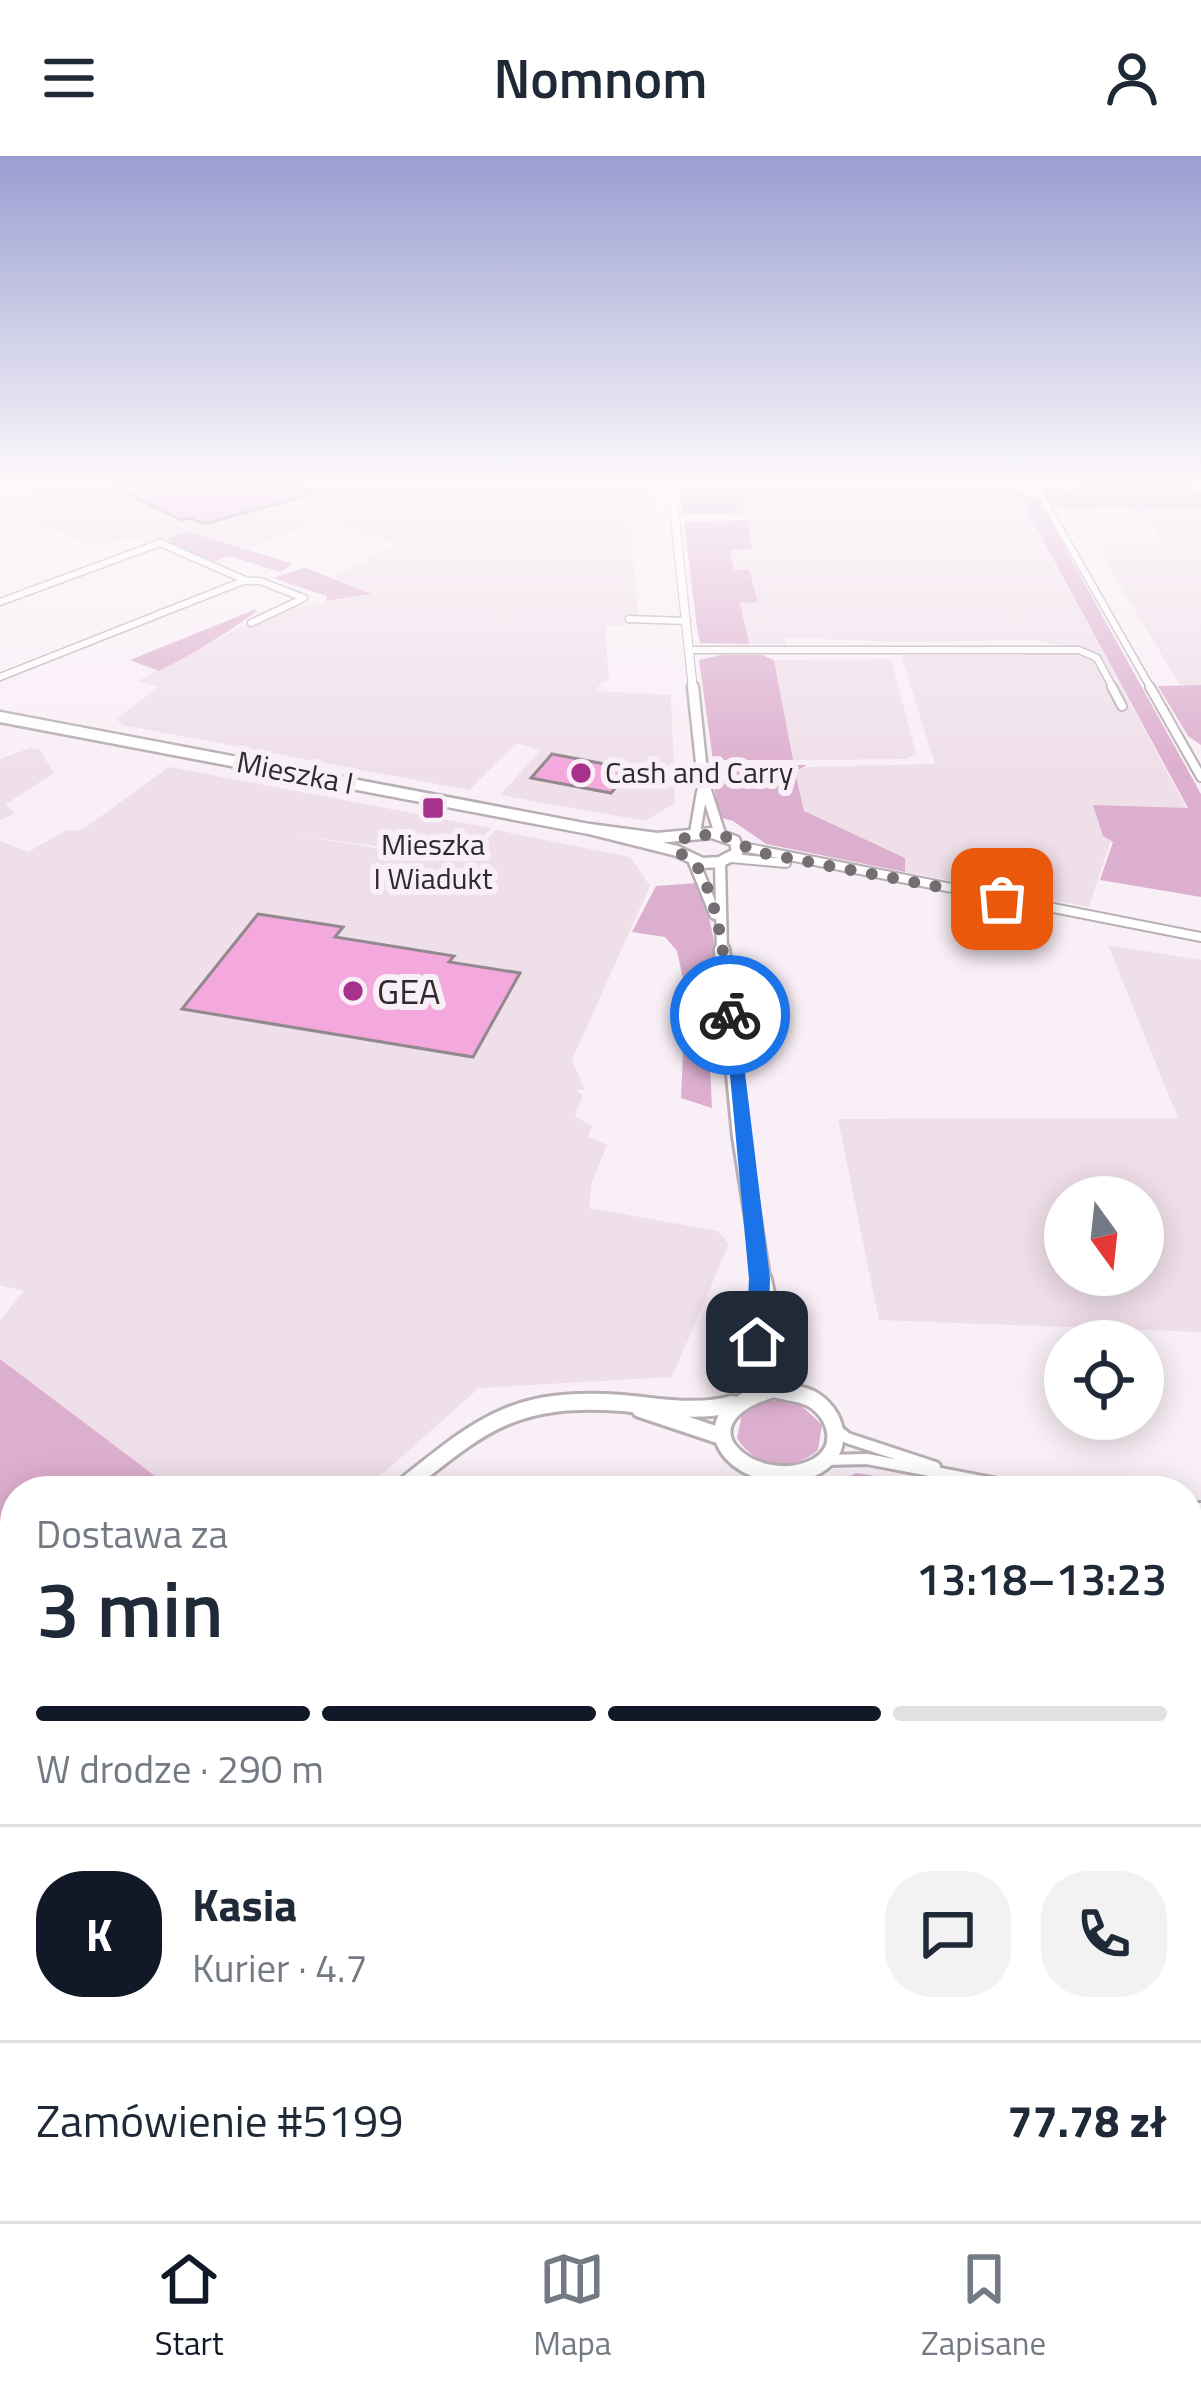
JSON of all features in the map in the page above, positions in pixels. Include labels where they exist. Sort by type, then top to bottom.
[{"type":"main road","points":[[682,576],[704,781],[730,856],[722,936],[759,1279],[757,1382],[752,1392]]},
{"type":"main road","name":"Mieszka I","points":[[0,717],[679,845],[694,862]]},
{"type":"main road","points":[[695,833],[704,781]]},
{"type":"main road","points":[[679,845],[695,833],[720,834]]},
{"type":"main road","points":[[722,936],[694,862],[730,856]]},
{"type":"main road","points":[[759,1279],[781,1368],[794,1392]]},
{"type":"main road","points":[[416,1476],[454,1443],[508,1413],[565,1401],[712,1410],[752,1392],[794,1392],[823,1407],[836,1429],[835,1446],[807,1476]]},
{"type":"main road","points":[[721,1436],[721,1424],[732,1404]]},
{"type":"main road","points":[[629,1405],[721,1436],[741,1463],[777,1476]]},
{"type":"street","points":[[0,602],[70,576]]},
{"type":"street","points":[[243,576],[243,581]]},
{"type":"street","points":[[1087,576],[1201,777]]},
{"type":"street","points":[[0,676],[243,581],[260,581],[304,598],[251,623]]},
{"type":"street","points":[[629,619],[687,621]]},
{"type":"street","points":[[691,650],[1078,650],[1097,658],[1122,706]]},
{"type":"street","points":[[730,856],[880,876],[1201,937]]},
{"type":"street","points":[[836,1429],[847,1438],[945,1472]]},
{"type":"street","points":[[825,1461],[851,1457],[964,1476]]},
{"type":"shaded area","points":[[327,576],[372,594],[326,601],[327,596],[273,578]]},
{"type":"shaded area","points":[[635,576],[638,617],[629,617],[630,625],[605,626],[609,681],[595,691],[671,695],[675,803],[645,821],[500,795],[541,750],[516,743],[469,790],[123,725],[116,719],[159,687],[138,681],[248,623],[256,624],[287,608],[370,595],[333,577]]},
{"type":"shaded area","points":[[691,576],[751,576],[758,602],[740,603],[749,644],[700,643]]},
{"type":"shaded area","points":[[739,576],[1062,576],[1187,809],[1121,809],[1089,907],[827,857],[809,847],[795,772],[806,767],[935,764],[901,655],[1019,655],[1061,650],[1058,645],[1033,640],[785,638],[786,644],[749,644],[740,602],[757,602]]},
{"type":"shaded area","points":[[1063,576],[1080,576],[1201,794],[1201,897],[1100,880],[1113,842],[1103,836],[1093,805],[1188,808]]},
{"type":"shaded area","points":[[1114,576],[1201,576],[1201,685],[1180,685]]},
{"type":"shaded area","points":[[254,610],[222,635],[159,671],[130,660]]},
{"type":"shaded area","points":[[762,655],[774,660],[793,760],[713,760],[699,660]]},
{"type":"shaded area","points":[[891,659],[916,754],[905,759],[793,760],[774,660]]},
{"type":"shaded area","points":[[1201,685],[1201,745],[1188,736],[1158,686]]},
{"type":"shaded area","points":[[39,749],[54,773],[5,805],[16,813],[0,820],[0,759]]},
{"type":"shaded area","points":[[807,765],[795,772],[804,811],[905,858],[905,872],[766,844],[719,817],[711,767]]},
{"type":"shaded area","points":[[169,767],[491,828],[464,858],[294,835],[465,862],[496,830],[630,857],[650,886],[572,1060],[585,1090],[576,1090],[583,1095],[575,1116],[592,1126],[588,1137],[607,1145],[592,1182],[589,1208],[718,1231],[729,1244],[672,1377],[479,1388],[380,1476],[155,1476],[0,1359],[0,1321],[24,1291],[0,1285],[0,841],[28,852],[67,830],[82,830]]},
{"type":"shaded area","points":[[699,883],[720,984],[720,1045],[709,1045],[712,1108],[681,1098],[684,1032],[676,1023],[675,996],[686,992],[677,951],[665,937],[632,932],[656,886]]},
{"type":"shaded area","points":[[1108,945],[1201,960],[1201,1332],[1164,1331],[1164,1320],[1044,1320],[1044,1326],[879,1320],[838,1119],[1178,1118]]},
{"type":"shaded area","points":[[0,1359],[155,1476],[0,1476]]},
{"type":"shaded area","points":[[779,1400],[801,1405],[822,1425],[818,1450],[797,1462],[764,1461],[737,1438],[742,1414],[758,1403]]},
{"type":"building","name":"Cash and Carry","points":[[552,754],[631,769],[611,793],[531,778]]},
{"type":"building","name":"GEA","points":[[258,914],[343,927],[335,937],[454,956],[449,962],[520,973],[473,1057],[182,1009]]},
{"type":"way so far","points":[[730,1015],[722,936],[704,879],[694,862],[676,847],[687,836],[720,834],[757,852],[1002,899]]},
{"type":"place","name":"Cash and Carry","points":[[581,773]]},
{"type":"place","name":"Mieszka I Wiadukt","points":[[433,808]]},
{"type":"place","name":"GEA","points":[[353,991]]},
{"type":"route","points":[[730,1015],[759,1279],[757,1342]]}]
